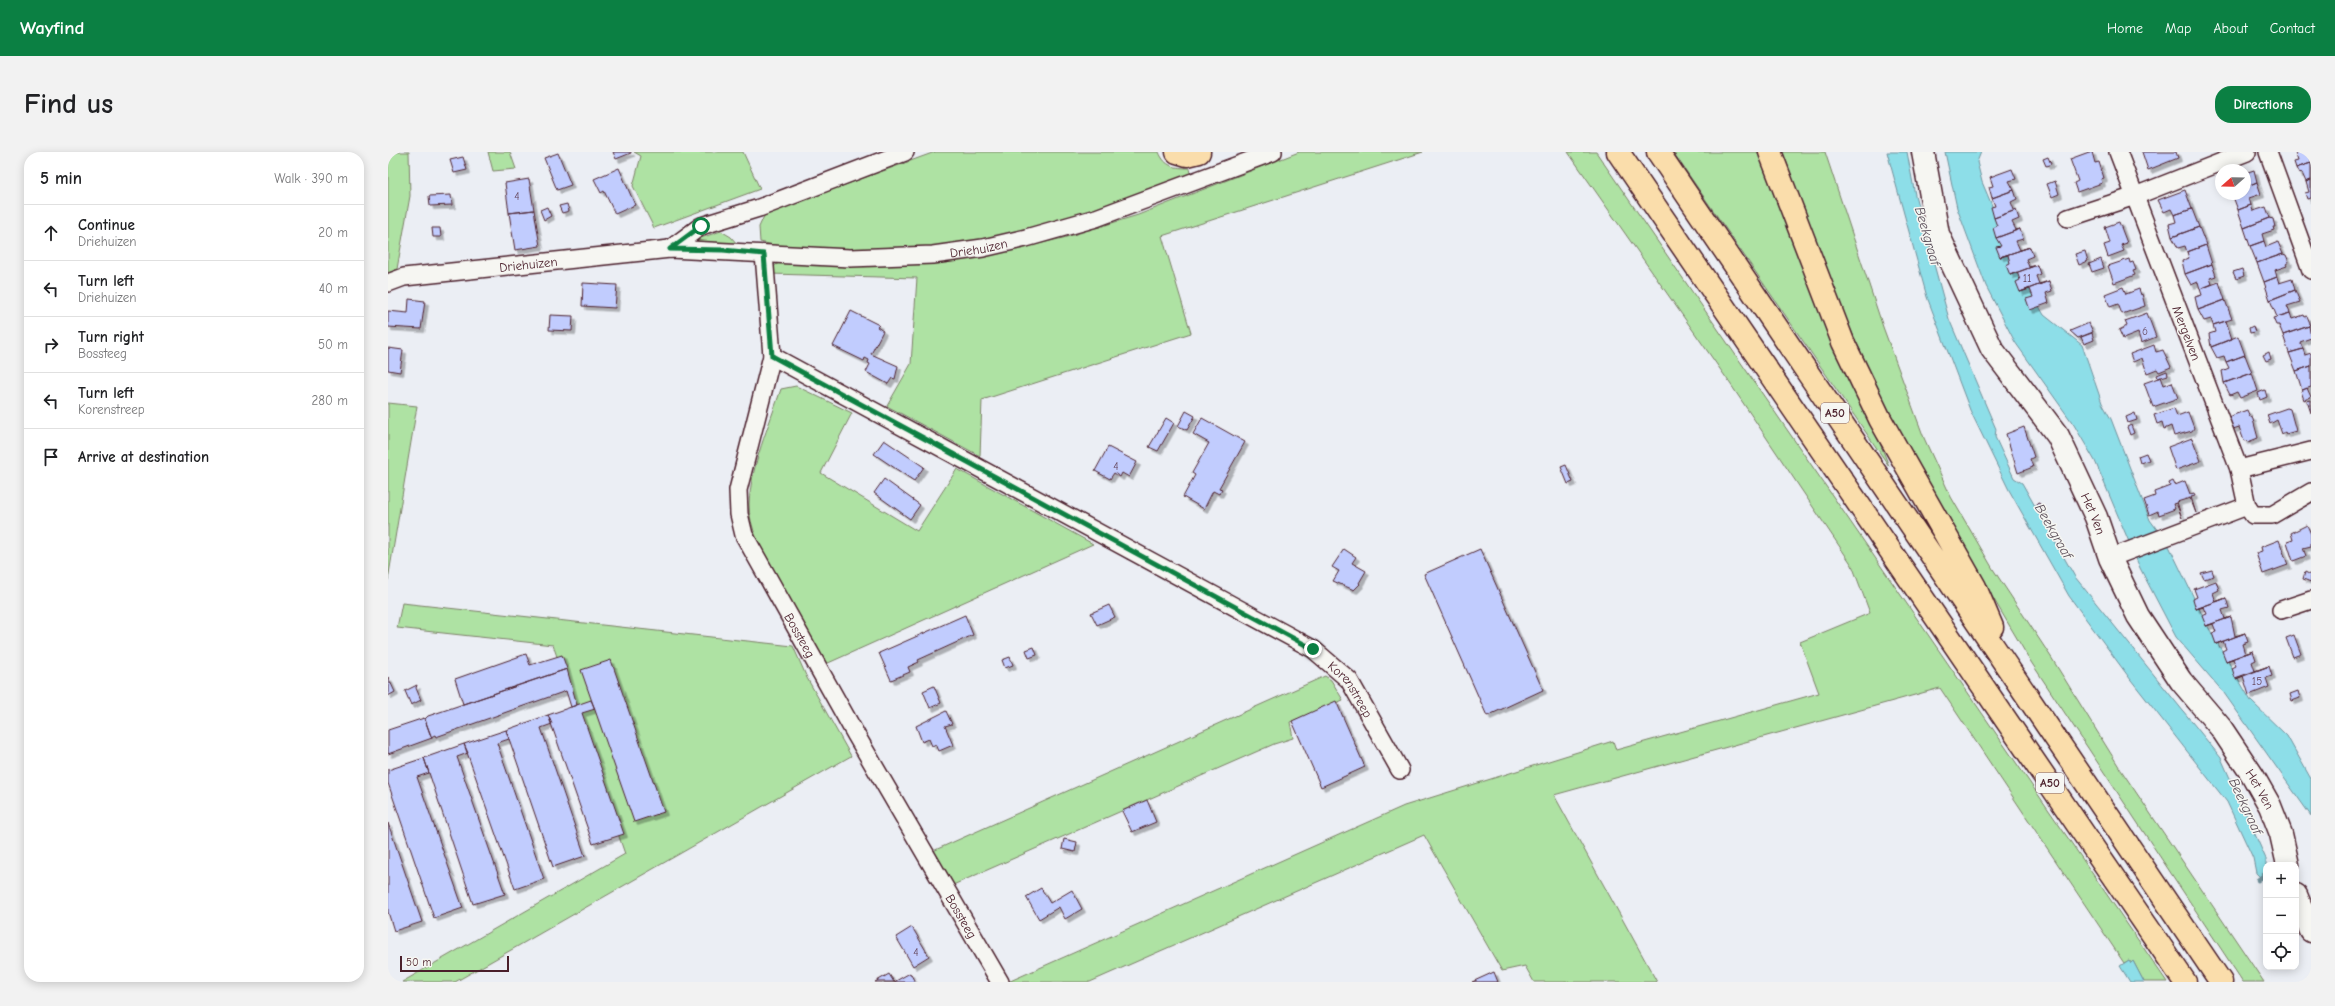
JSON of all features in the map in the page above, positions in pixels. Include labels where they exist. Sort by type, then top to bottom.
[{"type":"highway","points":[[1177,152],[1187,155],[1199,152]]},
{"type":"highway","name":"A50","points":[[1618,152],[1920,591],[2185,982]]},
{"type":"highway","name":"A50","points":[[1658,152],[2222,982]]},
{"type":"highway","name":"A50","points":[[1770,152],[1843,342],[1880,419],[1975,587],[2012,674]]},
{"type":"street","points":[[670,249],[701,226],[759,208],[905,152]]},
{"type":"street","name":"Driehuizen","points":[[388,283],[404,277],[670,249],[723,250],[764,254],[891,257],[933,255],[983,248],[1026,238],[1096,218],[1273,152]]},
{"type":"street","name":"Het Ven","points":[[1923,152],[1938,234],[1960,284],[1992,349],[2058,436],[2096,517],[2119,555],[2138,616],[2181,680],[2221,728],[2253,776],[2273,813],[2281,834],[2287,862]]},
{"type":"street","name":"Mergelven","points":[[2118,152],[2239,469],[2247,506]]},
{"type":"street","points":[[2068,218],[2135,196],[2248,152]]},
{"type":"street","points":[[2268,152],[2311,270]]},
{"type":"street","name":"Bossteeg","points":[[764,254],[772,356],[738,490],[738,514],[744,535],[853,728],[1000,982]]},
{"type":"street","name":"Korenstreep","points":[[772,356],[1313,649],[1349,680],[1400,770]]},
{"type":"street","points":[[2239,469],[2311,452]]},
{"type":"street","points":[[2119,555],[2247,506],[2253,515],[2272,515],[2311,492]]},
{"type":"street","points":[[2282,610],[2311,600]]},
{"type":"street","points":[[2303,904],[2311,931]]},
{"type":"green space","points":[[388,152],[409,152],[410,196],[397,269],[388,273]]},
{"type":"green space","points":[[488,152],[510,152],[516,169],[493,171]]},
{"type":"green space","points":[[634,152],[743,152],[760,189],[654,228],[633,186],[641,156]]},
{"type":"green space","points":[[935,152],[1159,152],[1167,164],[1180,168],[1190,168],[1191,173],[1025,236],[911,251],[792,249],[760,242],[759,227],[765,214]]},
{"type":"green space","points":[[1299,152],[1423,152],[1162,236],[1191,333],[982,400],[980,456],[887,406],[911,364],[917,278],[770,274],[774,266],[783,261],[1013,250],[1063,238],[1138,215]]},
{"type":"green space","points":[[1568,152],[1596,152],[2167,982],[2144,982],[2133,961],[2131,963],[2129,960],[2124,963],[1940,688],[1554,795],[1657,982],[1534,982],[1525,966],[1502,971],[1424,835],[1090,982],[1008,982],[1404,806],[1613,741],[1616,750],[1819,693],[1800,642],[1870,613],[1852,565],[1727,379]]},
{"type":"green space","points":[[1673,152],[1764,152],[1889,466]]},
{"type":"green space","points":[[1783,152],[1825,152],[1883,327],[1924,438],[1951,497],[1993,569],[2051,657],[2121,770],[2264,982],[2243,982],[2031,662],[1906,451],[1830,284]]},
{"type":"green space","points":[[721,231],[731,237],[738,245],[689,242]]},
{"type":"green space","points":[[796,386],[852,413],[821,473],[917,531],[957,469],[1093,544],[826,664],[779,586],[767,563],[751,521],[749,504],[750,489],[757,460],[781,389]]},
{"type":"green space","points":[[388,403],[417,406],[388,580]]},
{"type":"green space","points":[[402,603],[793,646],[807,678],[851,756],[455,982],[402,982],[625,854],[553,645],[397,628]]},
{"type":"green space","points":[[1325,676],[1331,680],[1343,700],[1290,722],[1293,738],[1274,744],[953,885],[933,851]]},
{"type":"water","points":[[1887,152],[1907,152],[1915,195],[1949,319],[1996,429],[1995,437],[2014,478],[2022,483],[2075,577],[2221,758],[2266,859],[2266,862],[2263,862],[2263,880],[2256,873],[2253,858],[2227,802],[2131,680],[2069,596],[2009,490],[1970,410],[1927,297]]},
{"type":"water","points":[[1945,152],[1981,152],[1977,162],[1982,182],[2021,274],[2044,315],[2082,345],[2102,403],[2111,419],[2150,520],[2169,546],[2207,625],[2251,701],[2287,736],[2311,779],[2311,816],[2224,693],[2176,637],[2140,568],[2095,461],[2074,425],[2015,342],[1986,286],[1957,208]]},
{"type":"water","points":[[2129,960],[2131,963],[2133,961],[2144,982],[2130,982],[2120,966]]},
{"type":"building","points":[[613,152],[631,152],[631,153],[616,159]]},
{"type":"building","points":[[2092,152],[2095,163],[2099,162],[2104,178],[2101,179],[2102,183],[2077,192],[2074,183],[2078,181],[2070,159]]},
{"type":"building","points":[[2142,152],[2176,152],[2178,158],[2148,170]]},
{"type":"building","points":[[2295,152],[2311,152],[2311,163],[2296,168],[2294,162],[2298,161]]},
{"type":"building","points":[[558,153],[571,185],[557,190],[544,158]]},
{"type":"building","points":[[463,157],[467,170],[454,173],[450,160]]},
{"type":"building","points":[[2048,157],[2051,164],[2046,166],[2043,159]]},
{"type":"building","points":[[2311,163],[2311,180],[2306,182],[2302,173],[2299,174],[2296,168]]},
{"type":"building","points":[[619,168],[635,205],[615,214],[604,191],[601,193],[594,179]]},
{"type":"building","points":[[2012,169],[2016,179],[2009,181],[2014,190],[1992,198],[1989,187],[1993,186],[1990,177]]},
{"type":"building","points":[[2254,170],[2257,182],[2251,184],[2251,171]]},
{"type":"building","points":[[529,179],[534,210],[509,213],[505,183]]},
{"type":"building","points":[[2311,180],[2311,198],[2307,199],[2305,193],[2309,192],[2306,182]]},
{"type":"building","points":[[2055,181],[2059,194],[2052,197],[2047,184]]},
{"type":"building","points":[[2257,182],[2261,194],[2251,197],[2251,184]]},
{"type":"building","points":[[2014,190],[2017,199],[2011,202],[2014,210],[2016,210],[1994,218],[1991,207],[1995,206],[1992,198]]},
{"type":"building","points":[[2185,190],[2192,209],[2174,215],[2171,209],[2164,212],[2158,200]]},
{"type":"building","points":[[451,195],[452,205],[430,206],[429,196]]},
{"type":"building","points":[[2234,200],[2250,200],[2251,205],[2238,210]]},
{"type":"building","points":[[567,204],[569,211],[562,213],[559,206]]},
{"type":"building","points":[[2251,205],[2253,211],[2266,207],[2270,218],[2244,228],[2238,210]]},
{"type":"building","points":[[547,207],[551,216],[544,220],[540,210]]},
{"type":"building","points":[[2192,209],[2199,227],[2172,237],[2169,224],[2176,222],[2174,215]]},
{"type":"building","points":[[534,210],[540,246],[515,250],[509,213]]},
{"type":"building","points":[[2016,210],[2019,219],[2012,222],[2016,230],[2020,229],[1996,238],[1993,228],[1997,226],[1994,218]]},
{"type":"building","points":[[2270,218],[2273,219],[2275,227],[2273,227],[2274,230],[2262,234],[2264,241],[2250,246],[2244,228]]},
{"type":"building","points":[[2119,222],[2127,243],[2121,245],[2124,251],[2108,257],[2104,245],[2110,243],[2105,227]]},
{"type":"building","points":[[2199,227],[2206,245],[2187,252],[2185,246],[2178,248],[2172,237]]},
{"type":"building","points":[[432,228],[440,228],[441,237],[433,237]]},
{"type":"building","points":[[2020,229],[2023,239],[2016,241],[2020,250],[2030,247],[2000,257],[1996,247],[2001,246],[1996,238]]},
{"type":"building","points":[[2264,241],[2266,247],[2278,242],[2283,254],[2257,263],[2250,246]]},
{"type":"building","points":[[2206,245],[2212,264],[2185,274],[2182,261],[2189,258],[2187,252]]},
{"type":"building","points":[[2030,247],[2033,256],[2026,259],[2029,267],[2037,265],[2010,275],[2006,265],[2010,263],[2008,255],[2000,257]]},
{"type":"building","points":[[2085,251],[2088,261],[2079,265],[2075,254]]},
{"type":"building","points":[[2283,254],[2286,255],[2289,262],[2286,264],[2287,266],[2275,270],[2277,277],[2264,282],[2257,263]]},
{"type":"building","points":[[2101,259],[2104,268],[2092,272],[2089,264]]},
{"type":"building","points":[[2129,259],[2130,263],[2133,262],[2136,270],[2133,271],[2135,275],[2114,283],[2108,266]]},
{"type":"building","points":[[2212,264],[2216,276],[2210,278],[2212,284],[2200,289],[2198,282],[2191,285],[2185,274]]},
{"type":"building","points":[[2037,265],[2040,274],[2036,276],[2039,284],[2049,281],[2020,292],[2016,282],[2020,280],[2017,272]]},
{"type":"building","points":[[2242,269],[2244,276],[2236,279],[2233,272]]},
{"type":"building","points":[[2277,277],[2279,283],[2292,279],[2295,290],[2270,300],[2264,282]]},
{"type":"building","points":[[2049,281],[2052,291],[2046,293],[2049,303],[2030,310],[2026,299],[2033,297],[2030,289],[2020,292]]},
{"type":"building","points":[[2219,282],[2225,300],[2198,310],[2195,297],[2202,295],[2200,289]]},
{"type":"building","points":[[583,283],[617,285],[615,308],[582,306]]},
{"type":"building","points":[[2123,287],[2126,294],[2139,289],[2145,306],[2122,314],[2118,304],[2110,307],[2105,294]]},
{"type":"building","points":[[2295,290],[2300,302],[2287,306],[2290,313],[2277,317],[2270,300]]},
{"type":"building","points":[[409,299],[425,301],[421,329],[388,327],[388,311],[408,313]]},
{"type":"building","points":[[2225,300],[2232,319],[2213,325],[2211,319],[2204,321],[2198,310]]},
{"type":"building","points":[[851,311],[879,325],[877,327],[883,331],[871,354],[898,366],[895,379],[892,378],[888,384],[866,372],[870,364],[868,363],[869,360],[865,358],[864,361],[833,346]]},
{"type":"building","points":[[2147,313],[2156,337],[2141,343],[2138,333],[2123,339],[2119,330],[2127,326],[2125,321]]},
{"type":"building","points":[[2290,313],[2292,319],[2304,315],[2305,317],[2307,316],[2310,323],[2309,326],[2283,335],[2279,325],[2276,325],[2273,318]]},
{"type":"building","points":[[550,315],[573,316],[572,331],[549,330]]},
{"type":"building","points":[[2226,321],[2232,339],[2211,347],[2209,334],[2215,332],[2213,325]]},
{"type":"building","points":[[2089,323],[2093,332],[2078,338],[2070,331]]},
{"type":"building","points":[[2253,326],[2255,332],[2250,333],[2249,328]]},
{"type":"building","points":[[2309,326],[2311,338],[2300,342],[2303,349],[2289,353],[2283,335]]},
{"type":"building","points":[[2092,333],[2094,340],[2084,344],[2081,337]]},
{"type":"building","points":[[2238,336],[2245,355],[2226,362],[2224,356],[2217,358],[2211,347]]},
{"type":"building","points":[[2154,345],[2156,352],[2163,350],[2171,367],[2159,372],[2157,369],[2147,373],[2142,358],[2133,362],[2130,354]]},
{"type":"building","points":[[388,348],[403,350],[400,372],[388,370]]},
{"type":"building","points":[[2303,349],[2305,355],[2311,353],[2311,366],[2296,371],[2289,353]]},
{"type":"building","points":[[2269,352],[2271,359],[2266,361],[2263,355]]},
{"type":"building","points":[[2245,355],[2252,373],[2224,383],[2222,371],[2229,368],[2226,362]]},
{"type":"building","points":[[2311,366],[2311,387],[2302,390],[2296,371]]},
{"type":"building","points":[[2167,371],[2168,375],[2158,378],[2157,375]]},
{"type":"building","points":[[2252,373],[2258,391],[2240,398],[2237,392],[2230,395],[2224,383]]},
{"type":"building","points":[[2161,377],[2164,385],[2172,382],[2178,398],[2153,407],[2144,383]]},
{"type":"building","points":[[2307,388],[2311,397],[2304,400],[2301,391]]},
{"type":"building","points":[[2265,390],[2267,397],[2260,400],[2258,393]]},
{"type":"building","points":[[2311,400],[2311,413],[2307,401]]},
{"type":"building","points":[[2174,408],[2177,416],[2188,412],[2194,428],[2192,431],[2174,436],[2171,426],[2164,429],[2162,422],[2157,424],[2154,415]]},
{"type":"building","points":[[2287,408],[2290,409],[2296,431],[2286,434],[2285,432],[2282,434],[2277,420],[2270,424],[2267,415]]},
{"type":"building","points":[[2247,410],[2250,417],[2252,416],[2258,438],[2248,442],[2247,440],[2244,441],[2239,427],[2233,429],[2228,417]]},
{"type":"building","points":[[1186,411],[1195,416],[1187,430],[1178,426]]},
{"type":"building","points":[[2135,413],[2137,420],[2128,423],[2126,417]]},
{"type":"building","points":[[1166,418],[1174,423],[1158,451],[1149,447]]},
{"type":"building","points":[[1202,418],[1245,442],[1219,488],[1222,489],[1219,494],[1213,491],[1204,509],[1183,497],[1195,475],[1192,473],[1209,443],[1193,434]]},
{"type":"building","points":[[2131,425],[2134,433],[2130,435],[2127,427]]},
{"type":"building","points":[[2024,427],[2034,457],[2030,459],[2033,467],[2018,473],[2006,434]]},
{"type":"building","points":[[2192,438],[2201,461],[2176,470],[2168,447]]},
{"type":"building","points":[[884,440],[924,467],[914,481],[874,454]]},
{"type":"building","points":[[1108,447],[1137,462],[1129,477],[1122,473],[1120,477],[1114,473],[1110,479],[1095,471]]},
{"type":"building","points":[[2146,453],[2149,460],[2140,463],[2138,456]]},
{"type":"building","points":[[1566,465],[1573,482],[1568,484],[1561,467]]},
{"type":"building","points":[[884,479],[920,505],[910,519],[874,493]]},
{"type":"building","points":[[2173,481],[2175,485],[2185,481],[2190,494],[2194,493],[2195,496],[2191,497],[2196,513],[2190,498],[2177,502],[2182,518],[2176,503],[2173,504],[2175,509],[2159,515],[2158,511],[2149,515],[2144,500],[2155,496],[2154,492],[2170,486],[2169,483]]},
{"type":"building","points":[[2039,503],[2044,511],[2041,512],[2036,504]]},
{"type":"building","points":[[2307,525],[2311,534],[2311,546],[2303,548],[2306,556],[2293,561],[2287,542],[2293,540],[2291,533]]},
{"type":"building","points":[[2279,540],[2288,565],[2263,574],[2256,553],[2262,551],[2261,547]]},
{"type":"building","points":[[1344,549],[1356,557],[1352,563],[1366,571],[1359,583],[1360,584],[1354,590],[1333,581],[1339,571],[1332,567]]},
{"type":"building","points":[[1480,549],[1543,690],[1487,716],[1424,574]]},
{"type":"building","points":[[2212,570],[2214,576],[2204,579],[2201,573]]},
{"type":"building","points":[[2305,572],[2311,575],[2311,582],[2303,579]]},
{"type":"building","points":[[2216,581],[2219,590],[2213,593],[2216,602],[2196,609],[2193,599],[2197,597],[2194,589]]},
{"type":"building","points":[[2226,598],[2229,608],[2222,610],[2225,619],[2231,617],[2206,626],[2202,616],[2207,614],[2204,607],[2196,609]]},
{"type":"building","points":[[1109,605],[1115,617],[1097,625],[1091,613]]},
{"type":"building","points":[[965,615],[973,635],[918,660],[919,662],[908,667],[910,672],[891,680],[879,653]]},
{"type":"building","points":[[2231,617],[2235,636],[2245,633],[2216,644],[2212,633],[2216,632],[2213,624],[2206,626]]},
{"type":"building","points":[[2245,633],[2248,642],[2242,644],[2245,654],[2226,661],[2222,651],[2226,649],[2223,641]]},
{"type":"building","points":[[2294,635],[2301,654],[2293,657],[2286,638]]},
{"type":"building","points":[[1034,647],[1037,655],[1029,658],[1026,650]]},
{"type":"building","points":[[2253,651],[2256,660],[2252,662],[2255,671],[2235,678],[2232,668],[2236,666],[2233,659],[2226,661]]},
{"type":"building","points":[[526,654],[530,665],[562,655],[567,669],[463,704],[455,679]]},
{"type":"building","points":[[1010,657],[1013,665],[1005,668],[1002,660]]},
{"type":"building","points":[[611,660],[664,812],[634,822],[581,670]]},
{"type":"building","points":[[2269,666],[2272,676],[2266,678],[2269,687],[2249,695],[2243,676]]},
{"type":"building","points":[[567,669],[577,705],[571,707],[566,691],[436,737],[435,735],[431,737],[425,719],[428,716]]},
{"type":"building","points":[[388,677],[395,692],[388,696]]},
{"type":"building","points":[[417,685],[416,688],[421,700],[411,705],[405,691]]},
{"type":"building","points":[[934,686],[941,703],[930,708],[923,691]]},
{"type":"building","points":[[2298,691],[2300,698],[2292,701],[2290,694]]},
{"type":"building","points":[[591,700],[595,709],[582,713],[624,834],[593,844],[548,715]]},
{"type":"building","points":[[1336,701],[1365,767],[1321,787],[1292,721]]},
{"type":"building","points":[[946,711],[952,724],[945,726],[953,745],[939,751],[936,744],[932,746],[929,739],[922,742],[916,726]]},
{"type":"building","points":[[548,715],[552,724],[541,728],[585,856],[553,867],[506,730]]},
{"type":"building","points":[[424,718],[432,738],[388,754],[388,730]]},
{"type":"building","points":[[506,730],[509,739],[497,743],[544,879],[515,889],[464,744]]},
{"type":"building","points":[[464,744],[468,753],[457,757],[505,894],[473,904],[424,758]]},
{"type":"building","points":[[424,758],[429,773],[417,777],[463,908],[434,918],[388,783],[388,770]]},
{"type":"building","points":[[1147,800],[1156,822],[1132,832],[1122,811]]},
{"type":"building","points":[[388,823],[422,922],[394,931],[388,912]]},
{"type":"building","points":[[1064,839],[1077,842],[1075,852],[1062,849]]},
{"type":"building","points":[[1041,888],[1050,903],[1072,890],[1082,909],[1065,919],[1059,907],[1039,919],[1026,897]]},
{"type":"building","points":[[912,927],[929,956],[913,966],[896,937]]},
{"type":"building","points":[[1494,972],[1498,982],[1472,982]]},
{"type":"building","points":[[910,973],[915,982],[894,982]]},
{"type":"building","points":[[889,974],[894,982],[875,982]]},
{"type":"waterway","name":"Beekgraaf","points":[[2258,880],[2263,876]]},
{"type":"route","points":[[701,226],[670,249],[723,250],[764,254],[772,356],[1313,649]]}]
